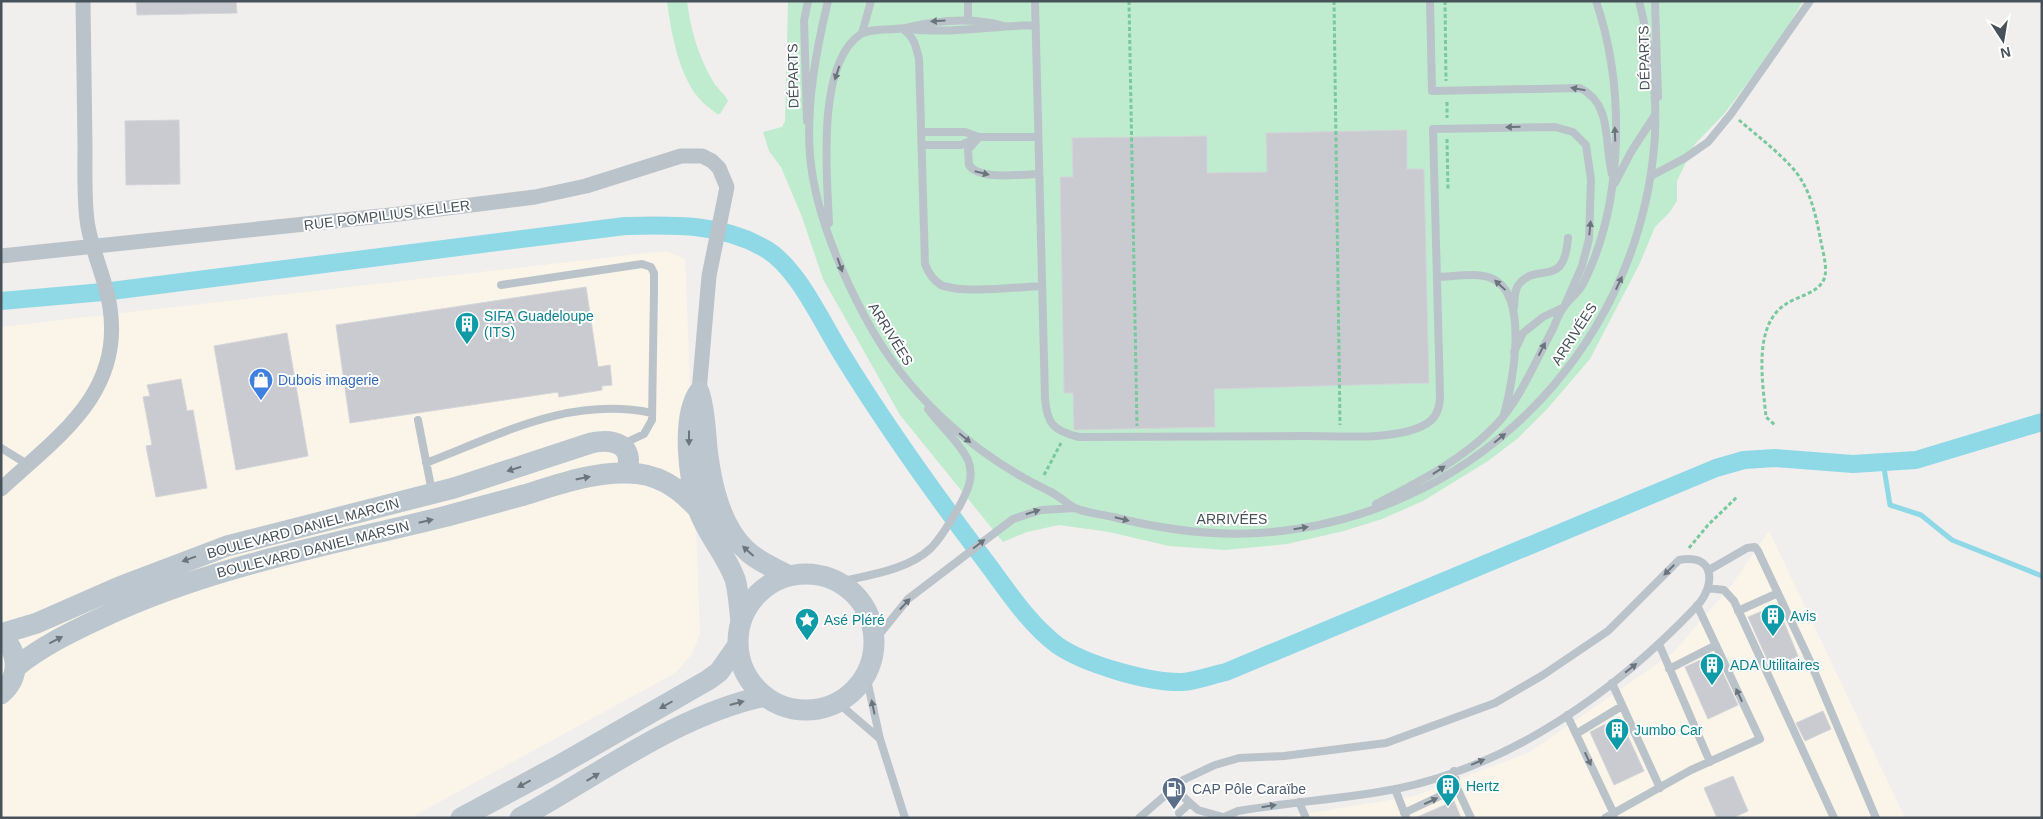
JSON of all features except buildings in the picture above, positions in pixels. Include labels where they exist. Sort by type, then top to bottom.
[{"type":"street","points":[[1,489],[72,423],[90,402],[103,380],[109,358],[112,339],[111,309],[104,276],[87,222],[83,1]]},
{"type":"street","name":"RUE POMPILIUS KELLER","points":[[1,256],[391,215],[535,197],[586,186],[666,160],[702,156],[712,161],[725,179],[727,188],[724,212],[713,257],[704,320],[699,392]]},
{"type":"street","points":[[699,392],[691,410],[689,426],[690,463],[698,509],[723,552],[734,579],[741,621],[738,645],[740,659],[746,673],[754,686],[765,696],[782,705],[800,709],[819,708],[837,702],[858,686],[866,675],[873,653],[874,642],[868,614],[856,596],[839,582],[815,574],[789,576],[776,581],[754,597],[741,621]]},
{"type":"street","points":[[699,392],[705,415],[711,475],[723,513],[737,540],[747,551],[789,576]]},
{"type":"street","name":"BOULEVARD DANIEL MARCIN","points":[[1,635],[37,623],[118,587],[219,549],[432,494],[591,443],[616,443]]},
{"type":"street","points":[[616,443],[626,450],[629,458],[626,472]]},
{"type":"street","name":"BOULEVARD DANIEL MARSIN","points":[[1,694],[14,678],[16,667],[37,650],[54,640],[126,606],[181,584],[270,558],[447,516],[569,481],[626,472],[658,478],[673,485],[698,509]]},
{"type":"street","points":[[1,635],[14,654],[16,667]]},
{"type":"street","points":[[461,818],[558,766],[708,680],[719,672],[738,645]]},
{"type":"street","points":[[520,818],[643,747],[714,710],[765,696]]},
{"type":"lane","name":"DÉPARTS","points":[[808,1],[804,21],[804,98],[809,150]]},
{"type":"lane","name":"ARRIVÉES","points":[[828,1],[818,44],[812,84],[809,150],[812,174],[829,235],[848,286],[865,318],[906,379],[945,421],[989,457],[1037,486],[1051,492],[1075,508],[1160,528],[1221,534],[1281,531],[1350,518],[1395,502],[1479,455],[1517,425],[1550,390],[1580,353],[1605,312],[1626,268],[1641,223],[1651,176],[1656,114],[1650,48],[1639,1]]},
{"type":"lane","points":[[829,235],[826,160],[828,114],[836,72],[848,46],[862,33],[871,1]]},
{"type":"lane","points":[[968,1],[968,20]]},
{"type":"lane","points":[[1035,1],[1046,414],[1051,424],[1066,434],[1079,437],[1340,436],[1390,434],[1416,429],[1428,423],[1438,410],[1440,391],[1433,129],[1555,127],[1573,132],[1580,137],[1586,146],[1590,164],[1591,220],[1586,253],[1564,307],[1515,401],[1503,416],[1465,453],[1428,477],[1350,518]]},
{"type":"lane","points":[[1430,1],[1432,91],[1580,88],[1594,97],[1603,113],[1607,156],[1613,176]]},
{"type":"lane","points":[[1514,352],[1523,333],[1543,317],[1564,307],[1578,292],[1589,271],[1602,234],[1612,189],[1616,145],[1614,93],[1608,50],[1596,1]]},
{"type":"lane","name":"DÉPARTS","points":[[1654,1],[1659,85],[1656,114]]},
{"type":"lane","points":[[1651,176],[1685,158],[1708,142],[1732,114],[1810,1]]},
{"type":"lane","points":[[862,33],[903,28],[931,22],[968,20],[1004,26]]},
{"type":"lane","points":[[903,28],[933,32],[1036,25]]},
{"type":"lane","points":[[903,28],[916,43],[919,59],[925,264],[928,273],[935,281],[950,287],[1042,286]]},
{"type":"lane","points":[[1612,189],[1631,152],[1656,114]]},
{"type":"lane","points":[[922,132],[965,132],[979,137],[1038,136]]},
{"type":"lane","points":[[922,144],[961,145],[979,137]]},
{"type":"lane","points":[[979,137],[968,150],[969,165],[976,172],[986,175],[1039,174]]},
{"type":"lane","points":[[1503,416],[1514,378],[1514,307],[1516,290],[1526,278],[1553,272],[1559,267],[1567,247],[1568,238]]},
{"type":"lane","points":[[501,285],[642,264],[651,267],[654,273],[654,289],[652,413],[649,429],[644,434],[616,443]]},
{"type":"lane","points":[[1437,277],[1489,277],[1500,283],[1514,307]]},
{"type":"lane","points":[[839,582],[894,568],[917,558],[931,548],[946,528],[965,496],[971,475],[968,460],[906,379]]},
{"type":"lane","points":[[426,463],[537,420],[576,410],[616,407],[652,413]]},
{"type":"lane","points":[[418,420],[432,494]]},
{"type":"lane","points":[[1,448],[27,464]]},
{"type":"lane","points":[[874,642],[908,599],[995,532],[1013,520],[1027,514],[1041,510],[1075,508]]},
{"type":"lane","points":[[1709,570],[1747,548],[1754,547],[1778,592],[1876,818]]},
{"type":"lane","points":[[1138,818],[1183,780],[1239,758],[1284,756],[1386,743],[1495,703],[1543,676],[1608,631],[1679,560],[1691,558],[1699,561],[1709,570],[1710,582],[1698,606],[1659,644],[1612,683],[1567,715],[1507,750],[1454,772],[1395,789],[1299,802],[1222,817],[1198,810],[1174,788]]},
{"type":"lane","points":[[1708,588],[1724,590],[1729,594],[1834,818]]},
{"type":"lane","points":[[1738,611],[1778,592]]},
{"type":"lane","points":[[1604,818],[1710,762],[1760,739],[1698,606]]},
{"type":"lane","points":[[1659,644],[1710,762]]},
{"type":"lane","points":[[1669,668],[1716,645]]},
{"type":"lane","points":[[866,675],[880,738],[905,818]]},
{"type":"lane","points":[[1612,683],[1660,788]]},
{"type":"lane","points":[[837,702],[880,738]]},
{"type":"lane","points":[[1576,734],[1622,706]]},
{"type":"lane","points":[[1567,715],[1614,814]]},
{"type":"lane","points":[[1454,772],[1457,788],[1471,818]]},
{"type":"lane","points":[[1395,789],[1405,816],[1457,788]]},
{"type":"lane","points":[[1299,802],[1306,818]]},
{"type":"lane","points":[[1179,813],[1190,803]]},
{"type":"path","points":[[1129,1],[1138,437]]},
{"type":"path","points":[[1334,1],[1340,436]]},
{"type":"path","points":[[1732,114],[1775,152],[1802,180],[1816,212],[1824,255],[1825,276],[1818,288],[1785,304],[1770,322],[1760,359],[1766,417],[1775,425]]},
{"type":"path","points":[[1037,486],[1066,434]]},
{"type":"path","points":[[1679,560],[1708,525],[1738,496]]},
{"type":"shaded area","points":[[666,251],[685,259],[700,634],[692,654],[675,673],[410,818],[1,818],[1,327]]},
{"type":"shaded area","points":[[1769,531],[1905,818],[1279,818],[1415,796],[1530,752],[1673,653],[1731,586]]},
{"type":"green space","points":[[667,1],[687,1],[699,53],[714,83],[728,101],[720,114],[717,114],[699,99],[690,86],[676,51]]},
{"type":"green space","points":[[788,1],[1803,1],[1780,40],[1724,114],[1695,144],[1677,181],[1677,201],[1670,212],[1655,227],[1640,263],[1590,359],[1548,408],[1517,439],[1488,461],[1423,501],[1382,519],[1344,531],[1287,544],[1225,550],[1169,546],[1109,532],[1059,525],[1027,532],[1003,542],[900,415],[823,279],[802,217],[781,167],[769,151],[763,132],[782,127],[785,121]]},
{"type":"waterway","points":[[1,301],[103,292],[625,226],[696,227],[731,234],[748,240],[776,256],[798,281],[857,379],[909,457],[1008,592],[1046,636],[1057,645],[1083,659],[1117,671],[1152,679],[1182,682],[1226,672],[1716,468],[1744,460],[1775,458],[1853,464],[1916,460],[2042,422]]},
{"type":"waterway","points":[[1883,462],[1890,505],[1921,515],[1952,540],[2042,576]]},
{"type":"place","name":"SIFA Guadeloupe (ITS)","points":[[467,345]]},
{"type":"place","name":"Dubois imagerie","points":[[261,401]]},
{"type":"place","name":"Avis","points":[[1773,637]]},
{"type":"place","name":"Asé Pléré","points":[[807,641]]},
{"type":"place","name":"ADA Utilitaires","points":[[1712,686]]},
{"type":"place","name":"Jumbo Car","points":[[1617,751]]},
{"type":"place","name":"Hertz","points":[[1448,807]]},
{"type":"place","name":"CAP Pôle Caraïbe","points":[[1174,810]]}]
